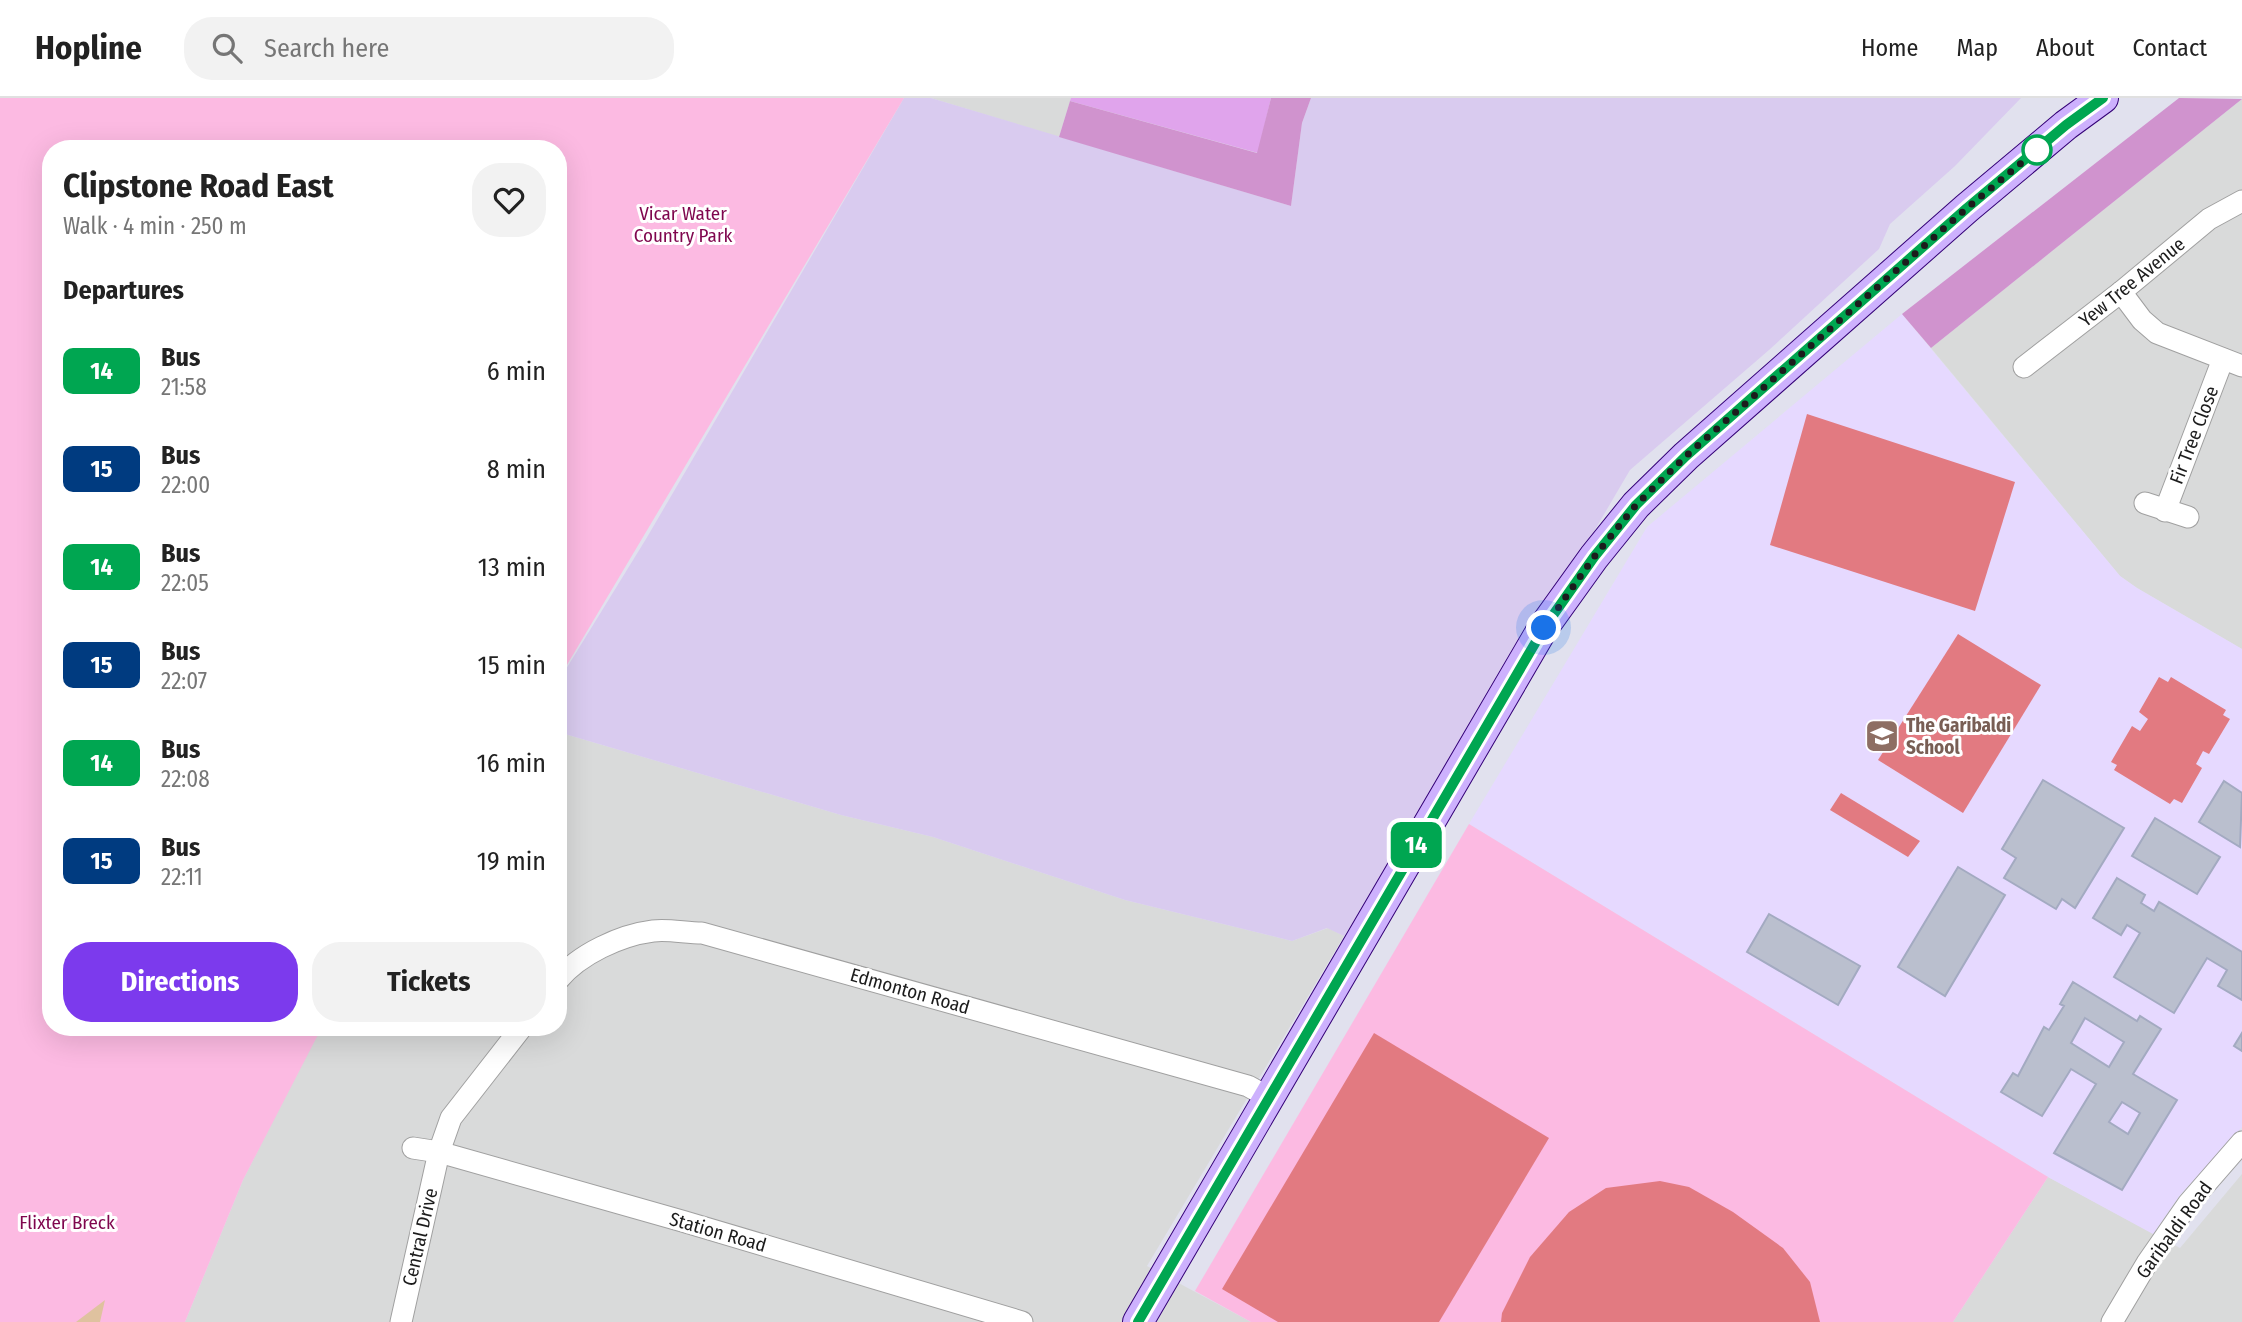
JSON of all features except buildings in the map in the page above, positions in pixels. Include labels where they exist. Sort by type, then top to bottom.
[{"type":"main road","points":[[2066,125],[2087,98]]},
{"type":"main road","points":[[1138,1322],[1544,628],[1594,557],[1636,505],[1696,446],[1957,216],[2066,125],[2103,98]]},
{"type":"street","name":"Yew Tree Avenue","points":[[2024,367],[2209,219],[2242,201]]},
{"type":"street","points":[[2121,292],[2142,320],[2157,333],[2233,363]]},
{"type":"street","name":"Fir Tree Close","points":[[2165,511],[2233,363]]},
{"type":"street","name":"Fir Tree Close","points":[[2145,503],[2188,517]]},
{"type":"street","name":"Edmonton Road","points":[[567,970],[611,942],[654,931],[702,933],[1248,1086],[1268,1097]]},
{"type":"street","points":[[439,1152],[450,1118],[515,1036]]},
{"type":"street","name":"Garibaldi Road","points":[[2112,1322],[2147,1263],[2188,1204],[2242,1142]]},
{"type":"street","name":"Station Road","points":[[413,1149],[439,1152],[682,1221],[1022,1322]]},
{"type":"street","name":"Central Drive","points":[[401,1322],[439,1152]]},
{"type":"shaded area","points":[[904,98],[931,98],[1291,206],[1302,123],[1311,98],[2021,98],[1955,166],[1890,224],[1879,249],[1769,350],[1630,470],[1451,775],[1344,936],[1327,928],[1292,941],[1125,900],[933,837],[841,815],[567,735],[567,667],[646,539]]},
{"type":"shaded area","points":[[931,98],[1071,98],[1059,137]]},
{"type":"shaded area","points":[[1071,98],[1271,98],[1258,153],[1070,101]]},
{"type":"shaded area","points":[[1271,98],[1311,98],[1302,123],[1291,206],[1059,137],[1070,101],[1257,153]]},
{"type":"shaded area","points":[[2179,98],[2242,99],[1931,348],[1902,314]]},
{"type":"shaded area","points":[[2242,99],[2242,649],[2120,576],[1931,348]]},
{"type":"shaded area","name":"The Garibaldi School","points":[[1902,314],[2120,576],[2242,649],[2242,1127],[2180,1195],[2153,1234],[2048,1177],[1469,824],[1647,527]]},
{"type":"shaded area","points":[[1807,414],[2015,482],[1975,611],[1770,545]]},
{"type":"shaded area","points":[[1958,634],[2041,685],[1963,813],[1878,760]]},
{"type":"shaded area","points":[[2159,677],[2168,682],[2171,677],[2226,710],[2223,715],[2230,719],[2209,754],[2203,751],[2196,764],[2202,768],[2182,803],[2174,799],[2170,804],[2114,770],[2117,765],[2111,762],[2132,726],[2140,731],[2148,719],[2139,712]]},
{"type":"shaded area","points":[[567,735],[841,815],[933,837],[1125,900],[1292,941],[1328,928],[1344,936],[1147,1266],[1251,1322],[185,1322],[243,1180],[315,1036],[567,1036]]},
{"type":"shaded area","points":[[1841,793],[1920,841],[1908,857],[1830,810]]},
{"type":"shaded area","points":[[1374,1033],[1549,1138],[1439,1322],[1278,1322],[1222,1289]]},
{"type":"shaded area","points":[[2242,1174],[2242,1322],[1953,1322],[2048,1177],[2180,1248]]},
{"type":"shaded area","points":[[1660,1181],[1689,1187],[1733,1212],[1783,1248],[1810,1282],[1820,1322],[1501,1322],[1502,1313],[1530,1257],[1569,1212],[1606,1188]]},
{"type":"shaded area","points":[[105,1300],[100,1322],[76,1322]]},
{"type":"green space","name":"Vicar Water Country Park","points":[[0,98],[904,98],[567,665],[567,140],[42,140],[42,1036],[317,1036],[243,1180],[185,1322],[0,1322]]},
{"type":"green space","points":[[1469,824],[2048,1177],[1953,1322],[1251,1322],[1195,1291]]},
{"type":"bus line","name":"14","points":[[1138,1322],[1544,628],[1594,557],[1636,505],[1686,456],[1967,208],[2066,125],[2103,98]]},
{"type":"place","name":"The Garibaldi School","points":[[1882,736]]},
{"type":"route","points":[[1544,628],[1594,557],[1636,505],[1686,456],[1967,208],[2037,150]]},
{"type":"park label","name":"Flixter Breck","points":[[67,1222]]}]
